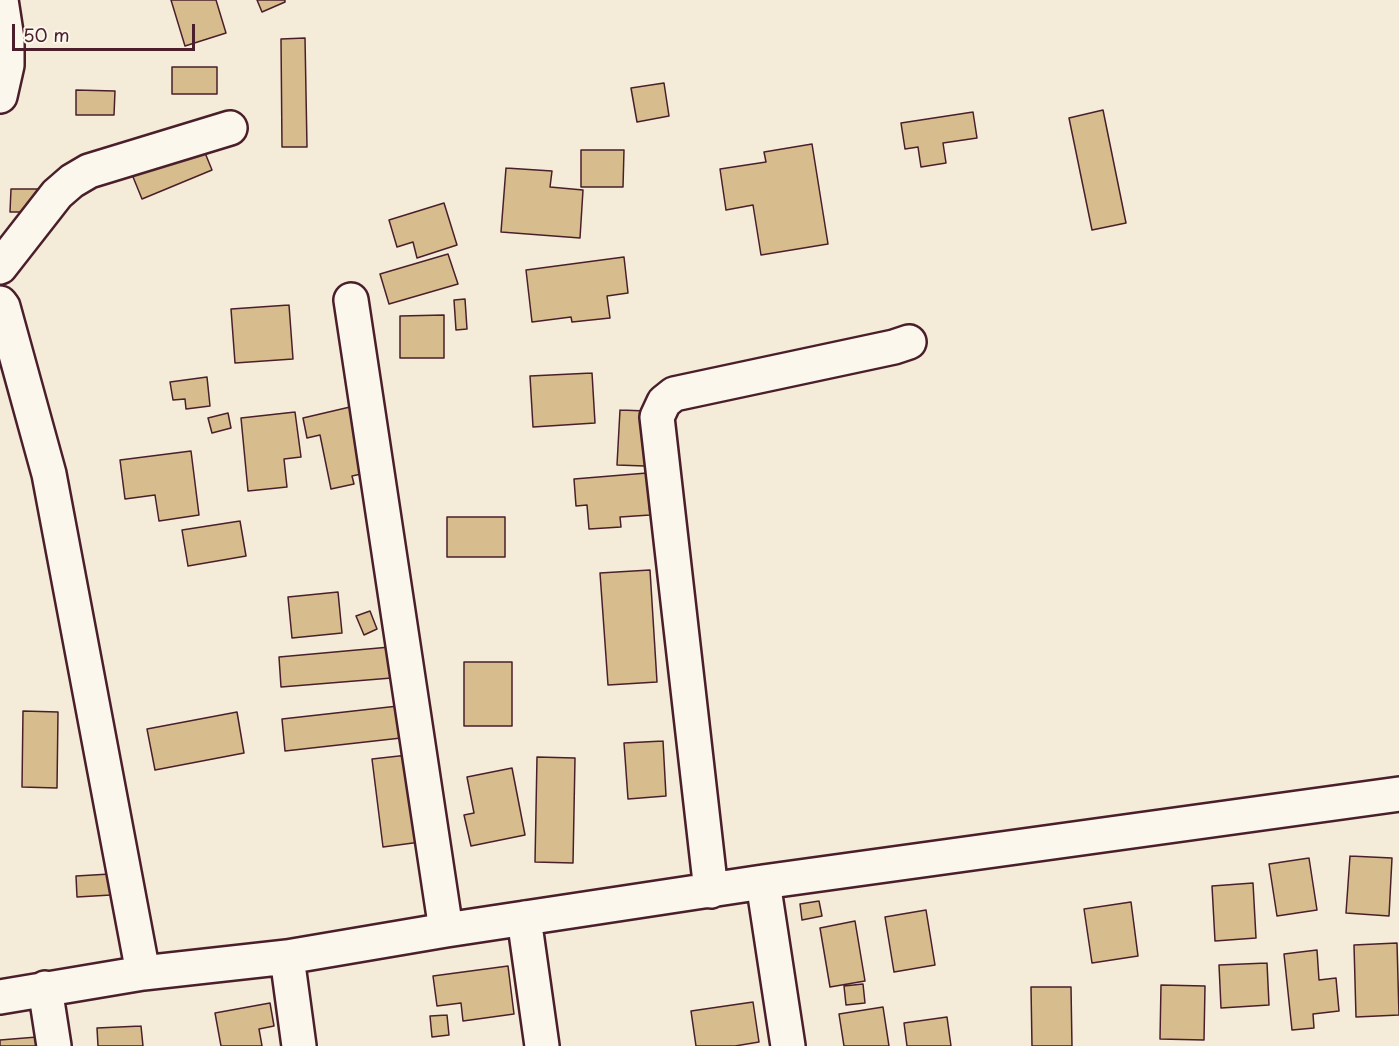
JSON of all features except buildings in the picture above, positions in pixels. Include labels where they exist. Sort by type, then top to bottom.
[{"type":"street","points":[[0,96],[7,65],[7,39],[1,0]]},
{"type":"street","points":[[0,267],[57,194],[72,181],[89,171],[230,128]]},
{"type":"street","points":[[351,300],[446,930]]},
{"type":"street","points":[[0,303],[49,474],[143,974]]},
{"type":"street","points":[[711,891],[657,417],[664,402],[674,394],[909,342]]},
{"type":"street","points":[[0,997],[143,974],[287,957],[446,930],[763,882],[1399,794]]},
{"type":"street","points":[[763,882],[788,1046]]},
{"type":"street","points":[[524,918],[543,1046]]},
{"type":"street","points":[[287,957],[299,1046]]},
{"type":"street","points":[[45,988],[54,1046]]}]
